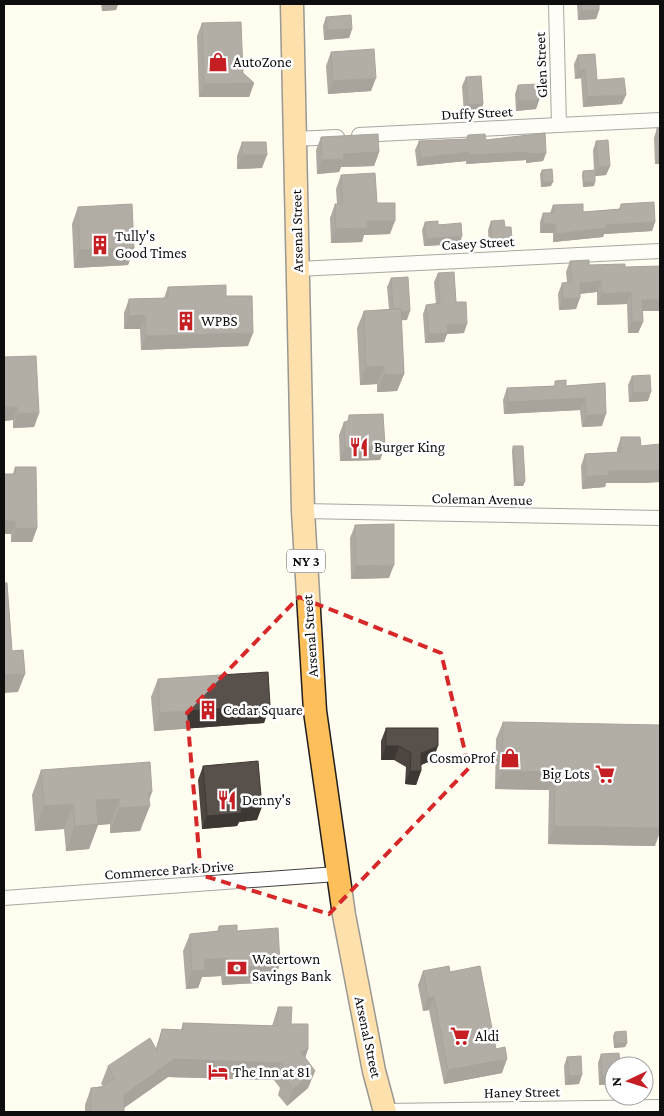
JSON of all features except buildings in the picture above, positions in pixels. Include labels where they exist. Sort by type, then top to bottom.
[{"type":"highway","name":"Arsenal Street","points":[[292,4],[303,512],[315,711],[337,874],[374,1071],[385,1112]]},
{"type":"street","name":"Glen Street","points":[[556,4],[559,124]]},
{"type":"street","name":"Duffy Street","points":[[295,139],[660,120]]},
{"type":"street","name":"Casey Street","points":[[298,268],[660,251]]},
{"type":"street","name":"Coleman Avenue","points":[[303,512],[660,518]]},
{"type":"street","name":"Commerce Park Drive","points":[[4,898],[337,874]]},
{"type":"street","name":"Haney Street","points":[[385,1112],[660,1107]]},
{"type":"highlighted area","points":[[299,597],[441,653],[469,768],[329,914],[201,875],[187,713]]},
{"type":"place","name":"AutoZone","points":[[218,62]]},
{"type":"place","name":"Tully's Good Times","points":[[100,245]]},
{"type":"place","name":"WPBS","points":[[186,321]]},
{"type":"place","name":"Burger King","points":[[359,447]]},
{"type":"place","name":"Cedar Square","points":[[208,710]]},
{"type":"place","name":"CosmoProf","points":[[510,758]]},
{"type":"place","name":"Big Lots","points":[[605,774]]},
{"type":"place","name":"Denny's","points":[[227,800]]},
{"type":"place","name":"Watertown Savings Bank","points":[[237,968]]},
{"type":"place","name":"Aldi","points":[[460,1036]]},
{"type":"place","name":"The Inn at 81","points":[[218,1072]]}]
